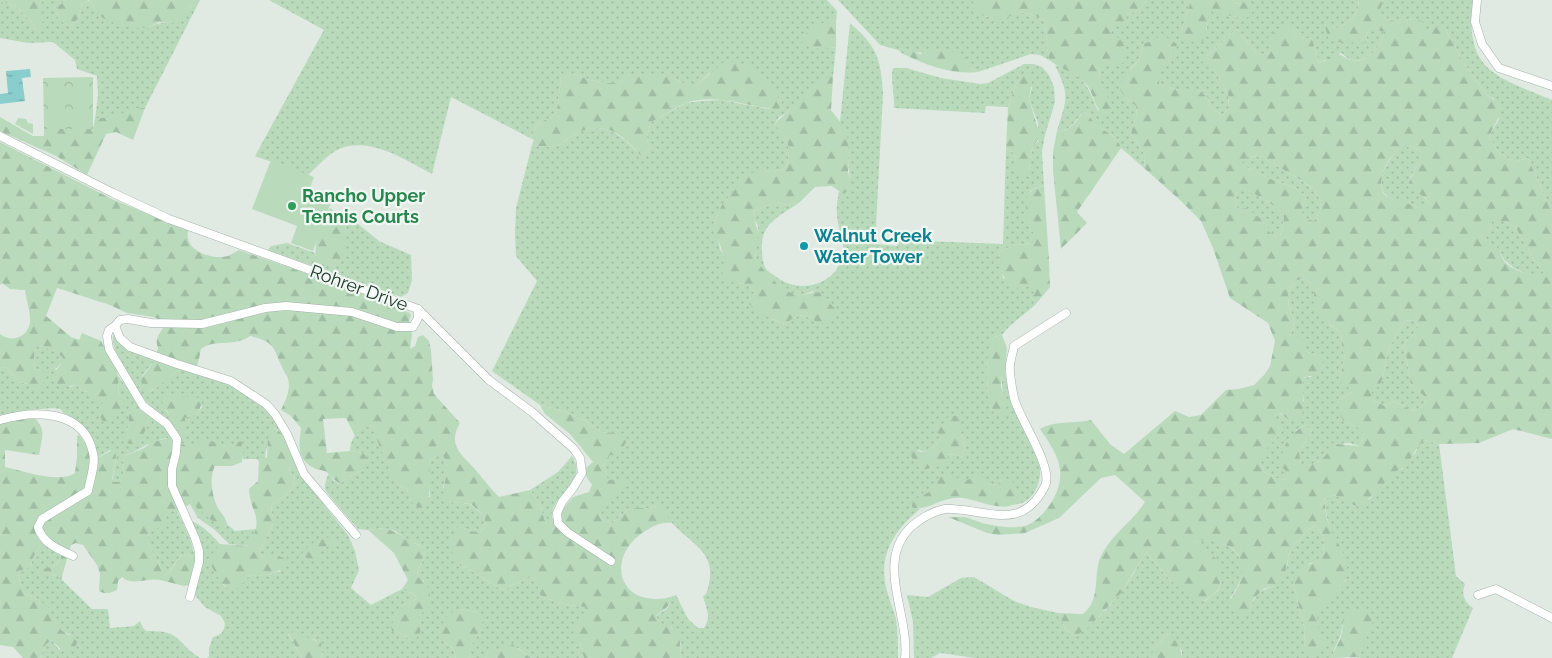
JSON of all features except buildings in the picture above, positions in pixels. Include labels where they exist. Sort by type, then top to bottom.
[{"type":"street","points":[[1477,0],[1475,22],[1482,44],[1499,68],[1552,86]]},
{"type":"street","name":"Rohrer Drive","points":[[0,136],[169,219],[418,309],[489,380],[532,412],[574,449],[580,458],[582,473],[574,488],[562,502],[558,513],[558,523],[567,532],[611,561]]},
{"type":"street","points":[[190,597],[199,562],[199,551],[172,486],[172,469],[177,439],[167,424],[143,406],[109,349],[107,336],[110,330],[120,320],[202,324],[265,308],[286,306],[352,312],[405,328],[413,327],[417,323],[418,309]]},
{"type":"street","points":[[905,658],[906,646],[902,618],[895,591],[894,558],[902,538],[916,523],[930,513],[946,508],[1012,516],[1031,507],[1046,484],[1046,468],[1014,400],[1010,365],[1014,346],[1066,313]]},
{"type":"street","points":[[114,326],[120,338],[130,347],[231,381],[266,404],[275,414],[287,434],[304,474],[356,535]]},
{"type":"street","points":[[0,420],[39,413],[64,418],[76,425],[88,438],[94,454],[88,491],[42,519],[38,527],[40,535],[52,546],[73,556]]},
{"type":"street","points":[[1478,595],[1496,589],[1552,618]]},
{"type":"green space","points":[[0,0],[42,0],[42,22],[46,28],[44,31],[37,30],[30,20],[17,8],[0,2]]},
{"type":"green space","points":[[42,0],[66,0],[57,7],[58,19],[70,26],[79,18],[82,4],[90,0],[97,12],[148,28],[179,19],[195,0],[200,0],[145,108],[135,109],[114,117],[95,119],[98,95],[97,76],[77,69],[75,60],[53,42],[28,43],[0,38],[0,2],[17,8],[37,30],[42,22]]},
{"type":"green space","points":[[66,0],[89,0],[82,4],[79,18],[70,26],[58,20],[57,7]]},
{"type":"green space","points":[[90,0],[195,0],[182,18],[173,23],[159,22],[148,28],[132,28],[103,18]]},
{"type":"green space","points":[[269,0],[827,0],[837,11],[836,22],[831,21],[802,44],[819,48],[836,47],[833,77],[828,77],[779,117],[775,124],[784,135],[788,145],[789,156],[785,169],[771,172],[757,171],[732,193],[714,222],[720,249],[739,284],[748,284],[772,319],[784,324],[799,315],[811,318],[820,324],[827,302],[813,291],[801,295],[787,291],[769,277],[755,260],[758,226],[753,218],[754,211],[776,202],[787,205],[800,202],[776,219],[765,231],[762,241],[762,255],[765,267],[769,272],[784,282],[803,286],[813,285],[822,281],[837,269],[843,253],[843,242],[837,220],[839,191],[843,194],[851,180],[848,165],[847,136],[840,122],[850,23],[872,46],[881,71],[883,94],[875,244],[897,246],[898,240],[1003,244],[1006,149],[1014,153],[1016,162],[1029,170],[1033,147],[1038,141],[1038,123],[1029,99],[1032,87],[1018,79],[1008,107],[986,106],[985,113],[894,108],[893,68],[906,68],[941,78],[980,84],[988,83],[1024,64],[1034,64],[1042,67],[1049,75],[1054,87],[1055,102],[1042,152],[1044,186],[1030,191],[1028,226],[1033,232],[1035,242],[1015,245],[1000,251],[999,258],[1003,278],[1023,288],[1028,285],[1035,286],[1035,292],[1031,296],[1035,305],[1002,335],[994,337],[989,352],[987,373],[988,394],[992,410],[1003,396],[1001,375],[1005,372],[1010,400],[1039,463],[1038,485],[1029,499],[1012,505],[1021,497],[1014,486],[1004,479],[996,485],[987,484],[982,479],[937,483],[929,494],[914,501],[913,508],[920,509],[898,532],[892,541],[885,560],[885,582],[897,624],[898,658],[681,658],[681,644],[672,628],[662,624],[656,616],[668,608],[670,603],[667,598],[676,595],[688,619],[698,628],[704,628],[708,616],[703,596],[706,594],[710,580],[710,570],[708,561],[703,553],[657,506],[629,508],[613,523],[605,521],[600,515],[602,508],[608,503],[617,479],[609,481],[603,465],[622,435],[602,432],[584,420],[540,405],[492,371],[537,281],[516,256],[515,233],[516,208],[532,145],[556,146],[572,136],[595,128],[604,129],[619,136],[641,156],[649,150],[647,136],[651,122],[686,103],[701,101],[721,100],[769,109],[782,102],[774,94],[769,83],[710,73],[698,84],[685,84],[670,77],[630,75],[619,83],[605,83],[574,74],[561,78],[557,111],[550,118],[538,123],[530,138],[451,97],[432,174],[399,156],[374,147],[362,145],[349,146],[333,152],[308,175],[255,156],[324,30]],"holes":[[[960,431],[965,440],[963,457],[946,454],[932,468],[923,470],[918,450],[926,452],[938,443],[942,436]]]},
{"type":"green space","points":[[838,0],[973,0],[974,13],[1000,22],[1017,13],[1026,13],[1044,20],[1049,60],[1040,55],[1031,54],[978,72],[967,67],[965,57],[961,56],[923,53],[903,54],[898,50],[880,45]]},
{"type":"green space","points":[[973,0],[1147,0],[1138,10],[1127,15],[1125,24],[1119,25],[1110,33],[1120,39],[1127,50],[1124,62],[1117,66],[1110,64],[1100,65],[1099,83],[1115,109],[1106,117],[1096,105],[1089,88],[1082,80],[1049,60],[1044,20],[1021,13],[1011,15],[1000,23],[992,18],[973,13]]},
{"type":"green space","points":[[1147,0],[1191,0],[1181,33],[1207,29],[1206,20],[1210,10],[1240,18],[1244,2],[1236,4],[1232,0],[1359,0],[1357,10],[1350,21],[1337,28],[1331,26],[1366,43],[1370,27],[1384,32],[1381,43],[1373,53],[1362,60],[1351,60],[1341,53],[1319,63],[1312,39],[1295,36],[1293,28],[1269,45],[1269,53],[1258,55],[1237,29],[1208,55],[1203,63],[1214,70],[1228,93],[1229,108],[1222,115],[1211,108],[1207,97],[1198,90],[1178,90],[1159,84],[1159,69],[1172,56],[1144,44],[1138,61],[1131,68],[1125,97],[1136,106],[1137,116],[1132,126],[1132,135],[1145,155],[1144,168],[1121,148],[1117,139],[1095,124],[1088,114],[1083,112],[1069,128],[1057,131],[1065,104],[1065,91],[1055,65],[1084,82],[1091,93],[1098,111],[1106,96],[1099,83],[1100,64],[1110,64],[1110,33],[1127,15],[1138,10]]},
{"type":"green space","points":[[1191,0],[1232,0],[1236,4],[1244,2],[1251,5],[1253,11],[1249,17],[1240,18],[1210,11],[1204,40],[1196,43],[1185,39],[1181,33]]},
{"type":"green space","points":[[1359,0],[1384,0],[1380,9],[1383,17],[1400,23],[1414,18],[1423,22],[1428,33],[1436,27],[1445,28],[1463,62],[1487,95],[1504,107],[1489,136],[1497,151],[1513,162],[1528,158],[1552,213],[1552,439],[1513,429],[1479,443],[1439,444],[1424,440],[1405,466],[1395,472],[1361,507],[1334,495],[1324,499],[1328,522],[1345,557],[1347,571],[1346,579],[1325,603],[1318,615],[1318,627],[1325,643],[1320,653],[1310,655],[1304,647],[1305,631],[1293,583],[1298,571],[1321,558],[1324,540],[1322,533],[1315,526],[1306,531],[1302,538],[1294,544],[1289,554],[1284,579],[1277,586],[1265,588],[1254,598],[1249,612],[1238,616],[1229,607],[1242,573],[1241,562],[1236,552],[1232,548],[1218,542],[1200,541],[1195,542],[1200,548],[1214,557],[1219,569],[1221,579],[1219,588],[1213,595],[1204,601],[1187,593],[1158,567],[1146,552],[1121,593],[1089,627],[1076,636],[1066,630],[1058,613],[1083,614],[1089,608],[1095,594],[1098,564],[1105,548],[1145,502],[1115,475],[1101,478],[1059,518],[1025,533],[998,535],[987,533],[948,517],[964,517],[982,523],[1009,527],[1020,527],[1032,523],[1039,518],[1051,503],[1060,478],[1058,459],[1040,429],[1052,424],[1091,420],[1110,444],[1124,454],[1175,411],[1189,417],[1201,415],[1226,390],[1254,385],[1270,366],[1275,341],[1268,323],[1230,298],[1213,248],[1201,221],[1144,168],[1145,155],[1132,135],[1132,126],[1137,116],[1136,106],[1125,97],[1119,88],[1125,76],[1138,61],[1144,44],[1163,35],[1177,44],[1172,56],[1160,69],[1159,84],[1178,90],[1198,90],[1207,97],[1211,108],[1222,115],[1229,108],[1228,93],[1214,70],[1202,64],[1232,33],[1237,29],[1258,55],[1269,53],[1267,38],[1288,24],[1293,28],[1295,36],[1312,39],[1319,63],[1325,61],[1332,53],[1351,60],[1362,60],[1373,53],[1381,43],[1384,32],[1370,28],[1367,33],[1366,43],[1337,42],[1328,38],[1325,26],[1337,28],[1346,24],[1353,18],[1359,5]],"holes":[[[1411,146],[1421,152],[1419,162],[1408,188],[1425,197],[1430,205],[1423,207],[1414,206],[1389,198],[1382,190],[1381,180],[1387,163],[1395,153]],[[1261,156],[1303,181],[1317,194],[1322,202],[1319,213],[1314,221],[1307,219],[1301,212],[1306,197],[1296,188],[1248,168],[1242,162],[1247,157]],[[1237,191],[1249,191],[1264,199],[1282,212],[1284,218],[1280,236],[1276,237],[1269,232],[1268,224],[1246,208],[1238,209],[1235,203]],[[1492,221],[1505,221],[1516,228],[1533,258],[1544,272],[1542,275],[1532,274],[1512,267],[1504,261],[1496,247],[1485,240]],[[1305,279],[1314,285],[1314,307],[1319,316],[1341,333],[1342,349],[1345,356],[1341,373],[1342,384],[1353,390],[1338,400],[1339,411],[1343,421],[1361,429],[1363,438],[1359,446],[1337,444],[1318,462],[1301,465],[1299,452],[1312,431],[1305,425],[1290,437],[1283,452],[1280,465],[1289,474],[1285,480],[1274,478],[1264,472],[1259,458],[1282,429],[1275,416],[1280,413],[1290,421],[1299,422],[1303,405],[1303,378],[1318,374],[1323,362],[1317,355],[1305,351],[1306,342],[1301,337],[1290,336],[1295,321],[1288,299],[1297,280]],[[1414,320],[1418,327],[1413,335],[1404,343],[1411,386],[1427,398],[1422,406],[1414,411],[1393,401],[1385,406],[1373,400],[1371,393],[1380,384],[1384,375],[1386,359],[1393,340],[1405,321]]]},
{"type":"green space","points":[[1384,0],[1473,0],[1471,24],[1479,57],[1488,68],[1500,77],[1552,100],[1552,213],[1528,158],[1513,162],[1497,151],[1489,136],[1499,119],[1494,99],[1487,95],[1463,62],[1445,28],[1428,34],[1414,18],[1400,23],[1383,17],[1379,9]]},
{"type":"green space","points":[[831,21],[836,22],[836,47],[819,48],[802,45],[803,38],[812,28]]},
{"type":"green space","points":[[934,49],[945,49],[966,57],[967,67],[978,72],[949,71],[903,54],[912,51],[920,54]]},
{"type":"green space","points":[[725,61],[750,66],[765,77],[782,102],[779,109],[709,99],[686,103],[651,122],[647,136],[649,150],[641,156],[620,135],[612,131],[595,128],[572,136],[556,146],[532,145],[534,140],[530,138],[538,123],[550,118],[557,111],[561,78],[574,74],[605,83],[619,83],[630,75],[648,74],[670,77],[685,84],[698,84]]},
{"type":"green space","points":[[1026,74],[1032,79],[1029,99],[1040,135],[1032,150],[1029,170],[1026,176],[1018,176],[1014,173],[1016,162],[1014,153],[1006,149],[1008,107],[1018,79]]},
{"type":"green space","points":[[93,77],[93,129],[44,129],[43,78]]},
{"type":"green space","points":[[828,77],[833,77],[831,110],[846,129],[848,172],[851,180],[851,189],[843,194],[832,186],[815,187],[800,202],[787,205],[776,202],[754,211],[758,238],[755,259],[788,292],[802,295],[813,292],[821,293],[838,314],[833,321],[819,324],[811,318],[799,315],[784,324],[757,312],[749,304],[754,293],[748,284],[731,282],[720,270],[726,261],[713,232],[714,222],[723,203],[747,175],[757,171],[771,172],[785,169],[789,156],[788,145],[784,136],[775,125],[806,92]]},
{"type":"green space","points":[[65,86],[65,120],[49,120],[49,87]]},
{"type":"green space","points":[[73,86],[88,86],[89,120],[73,120]]},
{"type":"green space","points":[[137,108],[145,108],[133,140],[116,132],[106,134],[87,175],[56,156],[0,131],[0,117],[33,136],[44,136],[44,129],[93,129],[95,119],[115,116]]},
{"type":"green space","points":[[1083,112],[1088,114],[1095,124],[1117,139],[1121,148],[1077,212],[1087,223],[1061,249],[1053,171],[1053,152],[1057,131],[1069,128]]},
{"type":"green space","points":[[18,118],[26,119],[28,123],[33,124],[33,134],[15,124]]},
{"type":"green space","points":[[0,142],[114,200],[188,230],[188,236],[193,248],[204,254],[223,257],[239,250],[369,295],[410,313],[409,320],[412,335],[410,349],[415,346],[418,337],[423,335],[429,341],[434,394],[460,423],[455,442],[460,452],[499,497],[530,490],[539,503],[546,524],[573,497],[589,492],[592,485],[586,476],[586,468],[593,462],[570,434],[545,414],[540,405],[584,420],[602,432],[622,434],[626,442],[619,455],[610,455],[603,465],[609,480],[624,478],[623,484],[600,515],[605,521],[613,523],[629,508],[657,506],[663,510],[672,523],[656,525],[633,540],[625,552],[621,565],[622,577],[627,587],[637,595],[650,599],[667,598],[670,603],[669,605],[656,616],[660,622],[677,633],[680,641],[681,658],[584,658],[580,642],[573,635],[574,623],[583,616],[585,607],[560,603],[542,596],[538,593],[538,582],[531,577],[502,590],[467,568],[458,565],[450,545],[455,528],[460,526],[470,531],[480,532],[486,526],[484,516],[471,504],[450,502],[443,495],[447,467],[443,456],[435,456],[430,460],[428,501],[426,507],[419,508],[410,501],[407,489],[398,485],[392,477],[372,427],[364,426],[355,436],[346,418],[323,419],[327,453],[350,451],[363,453],[367,458],[364,470],[340,483],[330,474],[310,465],[305,461],[300,452],[301,428],[291,416],[281,410],[289,389],[287,376],[272,347],[258,338],[250,336],[237,342],[206,346],[201,349],[196,368],[180,370],[149,392],[141,381],[143,375],[153,362],[158,348],[157,339],[164,326],[160,320],[154,317],[127,313],[110,305],[57,288],[46,316],[71,337],[79,340],[82,333],[101,341],[116,368],[119,393],[124,403],[117,415],[109,423],[103,421],[100,417],[103,403],[90,396],[88,392],[83,391],[77,385],[65,386],[56,383],[51,376],[61,364],[63,358],[48,348],[37,346],[35,351],[35,369],[43,372],[46,376],[39,393],[28,384],[19,382],[6,367],[0,368],[0,334],[9,338],[23,335],[29,327],[30,318],[25,290],[10,289],[2,283],[0,285]]},
{"type":"green space","points":[[1411,146],[1421,152],[1420,161],[1410,178],[1431,206],[1420,207],[1391,199],[1383,191],[1381,185],[1384,171],[1391,158],[1400,149]]},
{"type":"green space","points":[[1261,156],[1302,181],[1316,194],[1322,202],[1319,213],[1314,221],[1307,219],[1301,212],[1306,197],[1296,188],[1273,180],[1248,168],[1241,162],[1247,157]]},
{"type":"green space","name":"Rancho Upper Tennis Courts","points":[[271,160],[314,177],[308,193],[331,202],[313,251],[291,243],[297,226],[252,209]]},
{"type":"green space","points":[[1044,186],[1050,287],[1035,305],[1031,296],[1035,292],[1035,286],[1019,288],[1009,284],[1002,274],[999,256],[1000,251],[1006,248],[1034,242],[1033,232],[1027,222],[1026,203],[1032,190]]},
{"type":"green space","points":[[1237,191],[1249,191],[1282,212],[1284,218],[1280,237],[1270,234],[1246,208],[1238,209],[1235,203]]},
{"type":"green space","points":[[331,208],[341,223],[344,223],[346,233],[345,251],[340,261],[336,264],[321,266],[315,253],[317,238],[328,210]]},
{"type":"green space","points":[[352,219],[379,241],[411,255],[412,280],[408,293],[401,297],[268,250],[271,246],[287,243],[315,253],[315,256],[346,229],[344,223]]},
{"type":"green space","points":[[1492,221],[1505,221],[1516,228],[1533,258],[1544,272],[1542,275],[1529,275],[1514,268],[1504,260],[1500,251],[1485,240]]},
{"type":"green space","points":[[1305,279],[1314,285],[1315,295],[1330,325],[1341,333],[1342,349],[1345,356],[1341,373],[1353,390],[1338,400],[1343,421],[1362,429],[1363,438],[1359,446],[1349,443],[1340,445],[1316,463],[1301,465],[1299,452],[1312,431],[1305,425],[1296,430],[1289,474],[1285,480],[1274,478],[1264,472],[1258,458],[1279,435],[1282,429],[1274,417],[1279,413],[1290,421],[1304,401],[1303,378],[1311,377],[1317,355],[1305,351],[1290,336],[1295,321],[1288,299],[1290,290],[1297,280]]},
{"type":"green space","points":[[1414,320],[1418,327],[1413,335],[1404,343],[1411,386],[1427,398],[1422,406],[1414,411],[1393,401],[1385,406],[1373,400],[1370,393],[1376,389],[1382,380],[1388,352],[1398,332],[1405,321]]},
{"type":"green space","points":[[113,335],[127,347],[154,361],[142,376],[149,392],[174,373],[183,369],[227,384],[252,398],[273,418],[282,433],[275,428],[266,450],[265,459],[259,461],[256,459],[243,459],[234,445],[226,447],[204,440],[188,447],[179,442],[185,418],[196,415],[202,407],[198,398],[173,396],[164,398],[166,411],[171,417],[173,424],[165,419],[144,400],[133,385],[116,352],[113,344]]},
{"type":"green space","points":[[1002,335],[1007,348],[1005,372],[1001,375],[1001,387],[1007,411],[1000,416],[992,409],[989,403],[987,366],[990,343],[994,337]]},
{"type":"green space","points":[[37,346],[52,349],[64,357],[61,364],[55,369],[70,387],[77,385],[83,391],[121,400],[118,376],[140,409],[128,413],[129,425],[126,430],[144,434],[150,416],[171,433],[168,438],[151,443],[124,456],[123,476],[120,482],[112,482],[116,459],[110,450],[98,457],[96,456],[94,443],[87,430],[60,409],[20,411],[0,416],[0,368],[6,367],[19,382],[28,384],[43,372],[35,369],[34,354]]},
{"type":"green space","points":[[172,395],[198,398],[202,402],[196,415],[185,418],[185,435],[179,438],[179,442],[188,447],[207,439],[226,447],[241,441],[243,451],[242,462],[232,466],[215,466],[213,470],[214,497],[226,521],[225,528],[211,520],[192,503],[179,510],[172,510],[167,515],[166,525],[161,528],[151,528],[148,542],[166,575],[183,554],[195,558],[193,574],[189,585],[184,586],[155,579],[135,582],[122,577],[118,581],[117,590],[108,593],[101,592],[99,591],[100,574],[97,565],[83,545],[76,543],[71,545],[61,580],[58,576],[42,574],[41,570],[53,566],[61,557],[62,552],[49,542],[37,551],[31,565],[26,569],[18,571],[19,576],[24,593],[39,600],[48,607],[61,630],[78,641],[75,647],[63,652],[52,640],[46,644],[40,658],[23,658],[13,647],[0,645],[0,423],[30,415],[36,419],[42,428],[39,455],[5,450],[5,467],[51,477],[68,476],[75,473],[77,436],[79,435],[90,450],[99,457],[114,449],[116,461],[112,482],[120,482],[123,476],[124,456],[144,448],[152,442],[168,438],[173,428],[173,423],[162,402],[164,398]]},
{"type":"green space","points":[[140,409],[150,416],[140,443],[130,444],[124,442],[123,436],[129,425],[128,413]]},
{"type":"green space","points":[[960,415],[960,431],[965,440],[963,457],[946,454],[949,461],[944,465],[923,470],[915,465],[911,455],[913,451],[926,452],[938,443],[942,436],[933,430],[935,425],[943,424],[948,417]]},
{"type":"green space","points":[[364,426],[372,427],[398,485],[407,489],[410,501],[430,497],[428,472],[430,460],[435,456],[443,456],[447,472],[443,487],[450,502],[470,504],[484,516],[486,526],[480,532],[470,531],[460,526],[458,565],[467,568],[502,590],[531,577],[539,582],[538,593],[542,596],[560,603],[585,607],[580,642],[584,658],[531,658],[518,648],[488,652],[485,658],[469,658],[471,645],[482,628],[477,612],[459,609],[444,642],[453,648],[456,658],[323,658],[316,640],[288,634],[302,658],[207,658],[209,657],[209,648],[213,637],[222,633],[225,623],[221,616],[205,607],[194,594],[202,556],[199,538],[189,521],[202,527],[220,544],[217,549],[223,585],[235,588],[249,576],[266,575],[281,571],[259,553],[273,523],[272,505],[295,484],[295,479],[289,469],[295,460],[302,477],[348,535],[355,551],[359,570],[351,588],[371,605],[402,589],[415,595],[417,599],[400,606],[394,620],[393,631],[411,640],[417,618],[421,613],[424,581],[417,576],[425,548],[395,531],[384,528],[358,529],[325,489],[329,473],[334,481],[340,483],[364,470],[363,453],[350,451],[354,437]]},
{"type":"green space","points":[[272,428],[277,429],[284,436],[295,460],[289,469],[295,484],[283,498],[272,505],[273,523],[259,553],[264,557],[276,555],[281,557],[286,560],[286,565],[274,573],[249,576],[238,588],[228,588],[219,579],[209,558],[220,544],[248,546],[253,536],[256,528],[256,516],[249,489],[258,481],[259,461],[267,457],[268,436]]},
{"type":"green space","points":[[1424,440],[1439,444],[1456,576],[1465,584],[1464,598],[1473,608],[1452,658],[1356,658],[1359,657],[1368,628],[1342,625],[1341,634],[1332,658],[1182,658],[1182,651],[1168,634],[1155,648],[1152,655],[1153,658],[975,658],[940,653],[931,658],[914,658],[913,622],[907,595],[928,597],[961,578],[974,577],[1014,601],[1058,613],[1066,630],[1076,636],[1112,603],[1125,587],[1146,552],[1180,588],[1205,601],[1218,591],[1221,582],[1212,555],[1199,549],[1195,542],[1209,540],[1228,546],[1240,558],[1242,574],[1230,598],[1249,612],[1258,594],[1266,589],[1277,586],[1287,567],[1289,554],[1294,544],[1302,538],[1306,531],[1315,526],[1322,534],[1324,541],[1321,559],[1310,563],[1293,583],[1305,631],[1304,647],[1324,643],[1316,627],[1317,615],[1328,599],[1346,580],[1330,529],[1324,499],[1334,495],[1345,499],[1354,506],[1370,499],[1378,488],[1395,472],[1402,469],[1416,452],[1418,445]]},
{"type":"green space","points":[[572,456],[577,470],[575,476],[554,507],[552,521],[546,524],[539,503],[530,490],[558,472]]},
{"type":"green space","points":[[978,473],[987,484],[996,485],[1004,479],[1012,481],[1021,497],[1013,504],[1001,507],[955,498],[925,507],[913,508],[911,503],[934,487],[940,474],[965,480]]},
{"type":"green space","points":[[192,503],[225,528],[227,524],[235,531],[256,529],[249,546],[229,544],[215,530],[198,518],[190,504]]},
{"type":"green space","points":[[172,510],[177,510],[191,541],[195,558],[183,554],[166,575],[150,549],[148,538],[151,528],[161,528],[167,515]]},
{"type":"green space","points":[[384,528],[425,548],[417,576],[428,587],[430,595],[429,605],[428,611],[421,613],[418,618],[420,629],[418,637],[415,639],[411,640],[400,633],[392,631],[391,626],[400,606],[417,599],[415,595],[402,589],[408,580],[394,553],[368,530]]},
{"type":"green space","points":[[335,537],[337,540],[336,545],[324,547],[320,552],[321,558],[304,557],[302,554],[316,541]]},
{"type":"green space","points":[[49,541],[62,552],[58,563],[47,568],[50,575],[58,576],[92,609],[108,609],[110,628],[134,626],[140,621],[146,631],[166,632],[172,635],[200,658],[40,658],[46,644],[52,640],[59,650],[70,635],[61,630],[39,600],[24,593],[17,571],[26,569],[31,565],[37,551]]},
{"type":"green space","points":[[459,609],[477,612],[483,618],[482,628],[471,645],[469,658],[456,658],[453,648],[444,642],[439,632],[446,618]]},
{"type":"green space","points":[[1354,610],[1364,611],[1372,615],[1373,622],[1359,657],[1332,658],[1341,636],[1344,615]]},
{"type":"green space","points":[[295,632],[321,643],[323,658],[302,658],[288,633]]},
{"type":"green space","points":[[1168,634],[1178,644],[1182,658],[1153,658],[1151,655],[1155,648]]},
{"type":"green space","points":[[512,644],[531,658],[485,658],[488,652]]},
{"type":"water","points":[[30,69],[31,77],[22,78],[25,101],[0,104],[0,94],[8,93],[6,71]]},
{"type":"place","name":"Rancho Upper Tennis Courts","points":[[292,206]]},
{"type":"place","name":"Walnut Creek Water Tower","points":[[804,246]]}]
